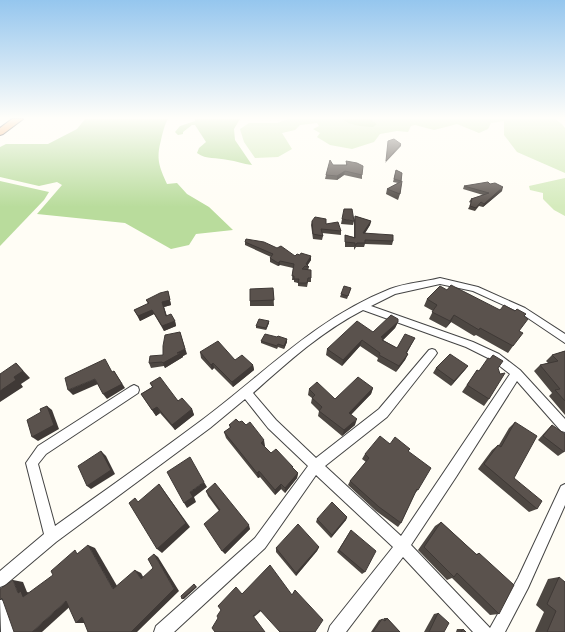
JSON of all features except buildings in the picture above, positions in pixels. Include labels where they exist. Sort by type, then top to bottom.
[{"type":"street","points":[[0,580],[51,537],[206,424],[298,347],[337,319],[394,291],[440,281],[475,289],[522,310],[565,339]]},
{"type":"street","points":[[363,306],[465,343],[494,357],[510,367],[565,427]]},
{"type":"street","points":[[162,632],[260,543],[315,466],[383,413],[432,353]]},
{"type":"street","points":[[336,632],[360,604],[402,546],[516,373]]},
{"type":"street","points":[[51,537],[32,463],[42,450],[134,390]]},
{"type":"street","points":[[246,392],[272,424],[315,466],[402,546],[484,632]]},
{"type":"street","points":[[496,632],[523,583],[565,490]]},
{"type":"street","points":[[0,607],[8,632]]},
{"type":"green space","points":[[0,148],[159,148],[160,167],[167,184],[177,183],[187,194],[209,207],[233,230],[196,234],[189,245],[171,249],[125,223],[37,214],[62,185],[57,182],[39,186],[0,177]]},
{"type":"green space","points":[[199,148],[241,148],[252,165],[224,159],[208,158],[197,153]]},
{"type":"green space","points":[[248,148],[292,149],[278,157],[255,158]]},
{"type":"green space","points":[[514,148],[565,148],[565,173],[517,152]]},
{"type":"green space","points":[[565,178],[565,216],[554,210],[543,199],[543,193],[530,190],[529,186]]},
{"type":"green space","points":[[0,181],[49,192],[44,200],[0,246]]}]
